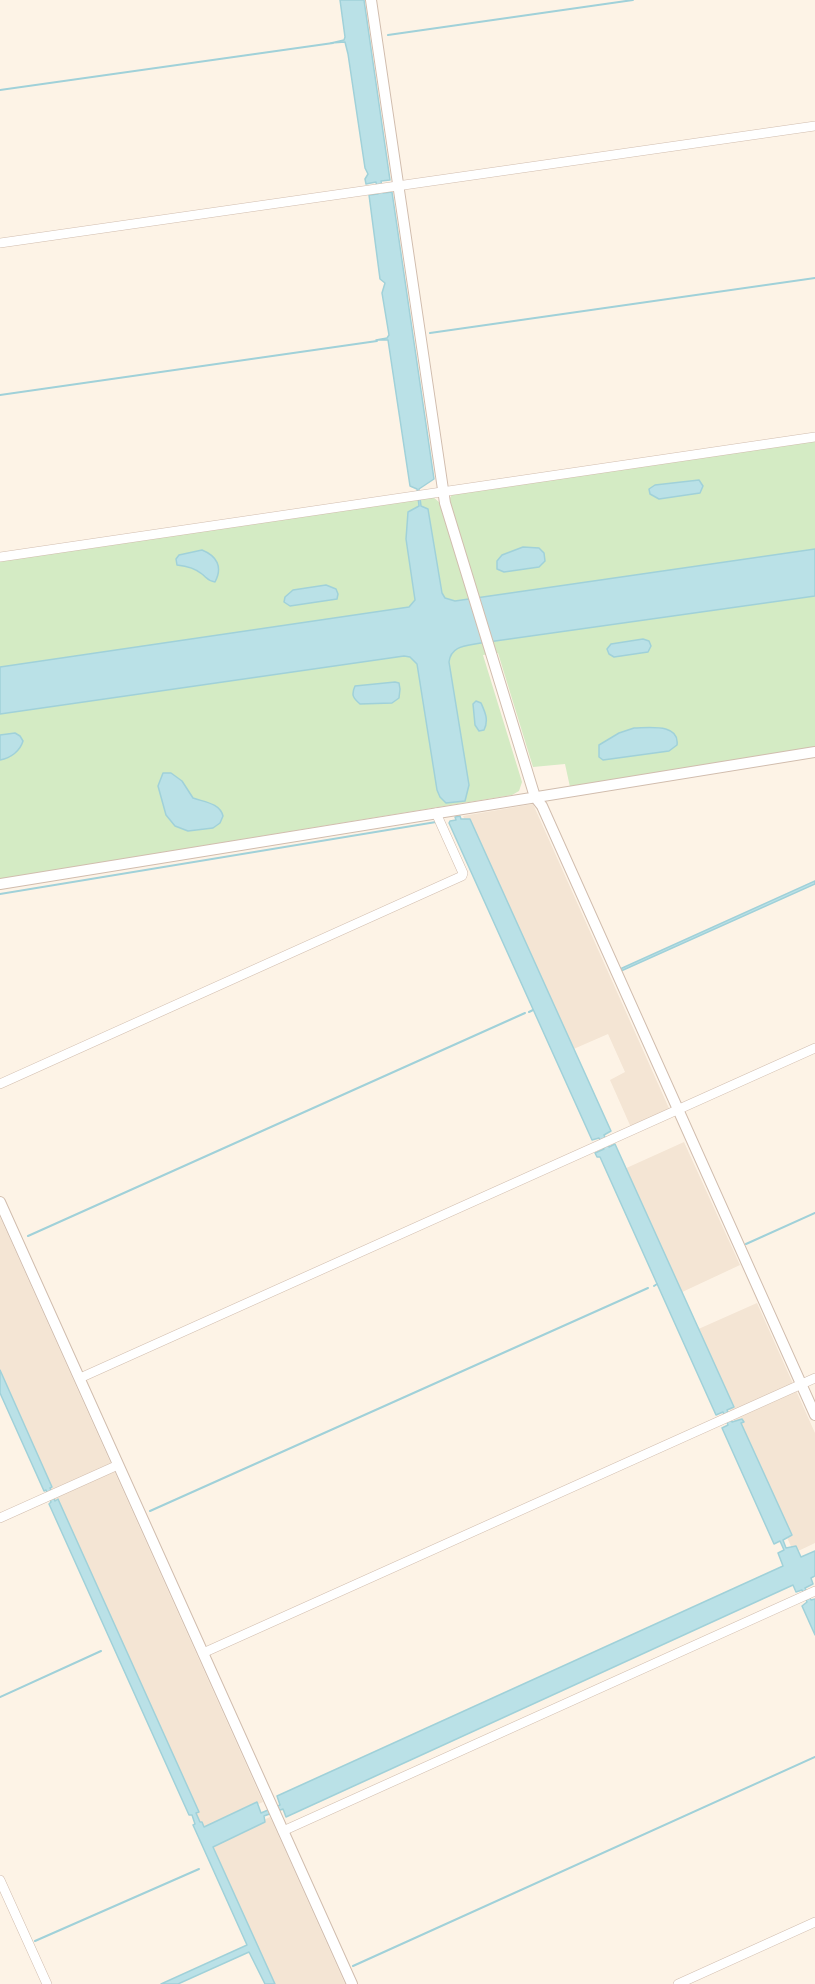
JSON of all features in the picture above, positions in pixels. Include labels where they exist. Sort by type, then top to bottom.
[{"type":"street","points":[[371,0],[443,491],[535,797],[547,817],[815,1415]]},
{"type":"street","points":[[0,243],[815,126]]},
{"type":"street","points":[[0,557],[815,437]]},
{"type":"street","points":[[0,884],[815,752]]},
{"type":"street","points":[[0,1084],[462,876],[463,873],[436,813]]},
{"type":"street","points":[[80,1378],[815,1048]]},
{"type":"street","points":[[0,1202],[352,1984]]},
{"type":"street","points":[[203,1653],[815,1378]]},
{"type":"street","points":[[0,1518],[118,1465]]},
{"type":"street","points":[[283,1831],[814,1592]]},
{"type":"street","points":[[0,1880],[47,1984]]},
{"type":"street","points":[[678,1984],[815,1922]]},
{"type":"shaded area","points":[[533,804],[672,1115],[633,1132],[610,1080],[625,1072],[608,1034],[569,1051],[463,816]]},
{"type":"shaded area","points":[[684,1142],[740,1265],[678,1294],[622,1170]]},
{"type":"shaded area","points":[[0,1217],[263,1802],[202,1829],[0,1380]]},
{"type":"shaded area","points":[[757,1303],[815,1433],[815,1543],[794,1553],[694,1331]]},
{"type":"shaded area","points":[[270,1817],[345,1984],[271,1984],[209,1845]]},
{"type":"green space","points":[[815,441],[815,748],[570,787],[565,764],[533,767],[498,653],[483,655],[522,782],[519,791],[512,795],[0,879],[0,559],[433,497],[439,502],[466,589],[449,500],[452,494]]},
{"type":"water","points":[[340,0],[364,0],[390,180],[381,181],[383,193],[392,192],[434,479],[419,489],[421,506],[428,509],[442,593],[445,598],[455,601],[815,549],[815,596],[481,643],[456,649],[450,656],[449,662],[469,785],[465,801],[446,803],[437,790],[417,664],[410,657],[404,656],[0,714],[0,667],[409,607],[415,600],[406,539],[408,512],[419,506],[417,489],[410,486],[388,340],[376,340],[387,338],[389,335],[382,293],[385,283],[380,279],[369,195],[378,194],[376,182],[366,184],[365,179],[368,174],[365,168],[345,42],[331,43],[344,40],[345,37]]},
{"type":"water","points":[[699,480],[703,486],[700,493],[659,499],[650,494],[649,489],[655,485]]},
{"type":"water","points":[[523,547],[539,548],[544,553],[545,561],[539,567],[504,572],[497,569],[497,561],[502,555]]},
{"type":"water","points":[[202,550],[211,555],[217,563],[218,572],[215,582],[193,569],[177,565],[176,559],[179,555]]},
{"type":"water","points":[[326,585],[336,589],[337,599],[290,606],[284,602],[285,597],[293,590]]},
{"type":"water","points":[[643,639],[649,641],[651,646],[648,652],[614,657],[607,649],[611,644]]},
{"type":"water","points":[[399,683],[399,698],[392,703],[360,704],[353,696],[355,686]]},
{"type":"water","points":[[476,701],[481,703],[486,719],[484,730],[479,731],[475,725],[473,704]]},
{"type":"water","points":[[634,728],[668,730],[677,738],[677,745],[669,751],[603,760],[599,757],[599,745],[619,733]]},
{"type":"water","points":[[15,733],[23,741],[22,745],[15,754],[0,760],[0,735]]},
{"type":"water","points":[[163,773],[171,773],[182,781],[193,798],[219,808],[223,816],[220,823],[213,828],[188,831],[175,826],[166,815],[158,786]]},
{"type":"water","points":[[460,816],[461,819],[470,819],[611,1131],[604,1135],[609,1147],[615,1144],[734,1407],[727,1410],[732,1422],[742,1419],[744,1422],[741,1423],[792,1535],[783,1540],[786,1548],[796,1546],[801,1557],[815,1551],[815,1576],[811,1578],[813,1584],[805,1588],[811,1600],[815,1599],[815,1635],[802,1606],[807,1602],[802,1590],[796,1592],[793,1585],[286,1817],[283,1809],[264,1816],[265,1822],[213,1847],[275,1984],[265,1984],[249,1952],[178,1984],[161,1984],[247,1945],[193,1825],[195,1824],[192,1815],[189,1815],[49,1504],[51,1502],[46,1490],[44,1491],[0,1393],[0,1370],[52,1487],[50,1488],[55,1501],[58,1499],[204,1827],[257,1802],[261,1813],[280,1805],[277,1796],[783,1566],[778,1553],[784,1550],[780,1541],[774,1544],[722,1428],[728,1425],[723,1412],[716,1415],[600,1157],[597,1157],[595,1153],[604,1149],[599,1138],[592,1140],[449,823],[456,820],[455,817]]},
{"type":"water","points":[[815,881],[815,884],[621,971],[620,969]]},
{"type":"waterway","points":[[388,35],[633,0]]},
{"type":"waterway","points":[[0,90],[333,43]]},
{"type":"waterway","points":[[430,333],[815,278]]},
{"type":"waterway","points":[[0,395],[377,341]]},
{"type":"waterway","points":[[0,894],[436,822]]},
{"type":"waterway","points":[[529,1012],[533,1010]]},
{"type":"waterway","points":[[28,1236],[525,1013]]},
{"type":"waterway","points":[[746,1244],[815,1213]]},
{"type":"waterway","points":[[150,1511],[648,1288]]},
{"type":"waterway","points":[[0,1697],[101,1651]]},
{"type":"waterway","points":[[353,1966],[815,1757]]},
{"type":"waterway","points":[[35,1941],[199,1869]]}]
